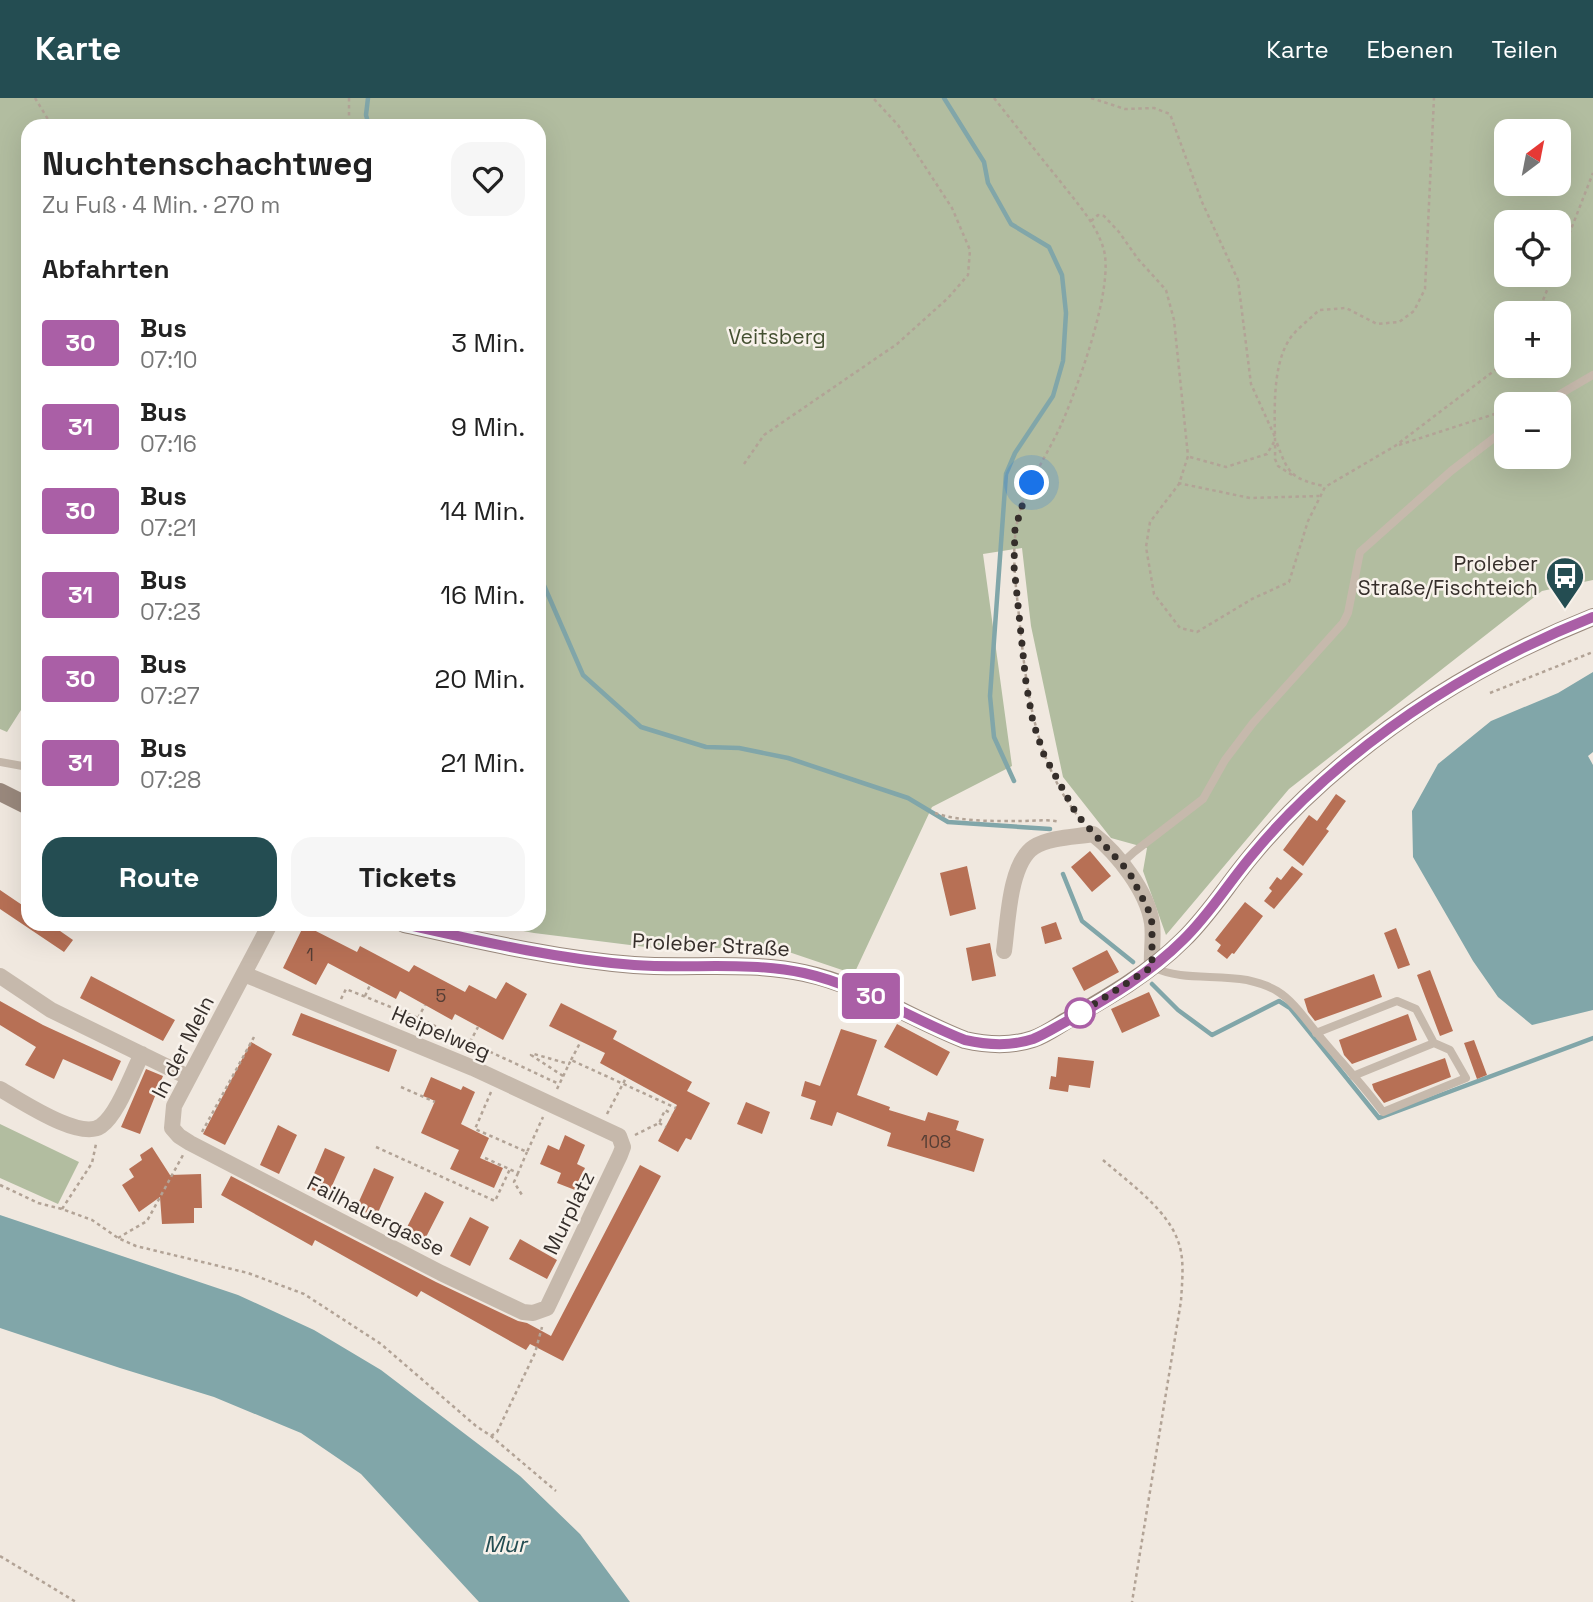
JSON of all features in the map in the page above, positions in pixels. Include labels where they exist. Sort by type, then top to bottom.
[{"type":"main road","name":"Proleber Straße","points":[[435,931],[582,959],[635,965],[720,966],[801,972],[833,980],[950,1034],[981,1044],[1014,1043],[1034,1039],[1152,967],[1185,939],[1284,818],[1346,761],[1425,704],[1469,677],[1507,656],[1593,617]]},
{"type":"main road","points":[[0,792],[21,802]]},
{"type":"street","points":[[1004,951],[1016,873],[1023,858],[1034,847],[1049,841],[1093,834],[1107,845],[1122,863],[1148,909],[1152,923],[1152,967]]},
{"type":"street","name":"In der Meln","points":[[190,1143],[172,1128],[174,1106],[266,931]]},
{"type":"street","name":"Heipelweg","points":[[244,974],[550,1102],[620,1138]]},
{"type":"street","points":[[0,976],[51,1010],[188,1077]]},
{"type":"street","points":[[0,1089],[66,1125],[90,1129],[100,1126],[114,1110],[142,1054]]},
{"type":"street","name":"Murplatz","points":[[543,1310],[620,1156],[620,1138]]},
{"type":"street","name":"Failhauergasse","points":[[190,1143],[441,1273],[523,1312],[543,1310]]},
{"type":"lane","points":[[1564,392],[1593,375]]},
{"type":"lane","points":[[1122,863],[1203,799],[1225,760],[1253,723],[1343,622],[1348,613],[1360,552],[1451,471],[1494,439]]},
{"type":"lane","points":[[0,762],[21,766]]},
{"type":"lane","points":[[1152,967],[1179,976],[1247,980],[1277,991],[1294,1005],[1317,1033],[1383,1112],[1466,1078],[1450,1050],[1434,1043],[1416,1009],[1397,1001],[1317,1033]]},
{"type":"lane","points":[[1353,1076],[1434,1043]]},
{"type":"path","points":[[35,98],[48,119]]},
{"type":"path","points":[[349,98],[349,119]]},
{"type":"path","points":[[744,464],[764,435],[897,344],[948,298],[968,275],[970,250],[951,208],[898,125],[873,98]]},
{"type":"path","points":[[994,98],[1091,221],[1104,248],[1107,269],[1095,326],[1080,377],[1061,425],[1024,500],[1015,529],[1014,566],[1026,683],[1033,722],[1044,755],[1059,786],[1093,834]]},
{"type":"path","points":[[1091,98],[1125,109],[1154,108],[1170,114],[1202,202],[1238,280],[1251,384],[1292,475]]},
{"type":"path","points":[[1325,486],[1292,475],[1278,466],[1275,460],[1275,391],[1280,365],[1290,338],[1319,310],[1346,308],[1377,324],[1399,322],[1414,311],[1425,289],[1434,98]]},
{"type":"path","points":[[1571,229],[1593,173]]},
{"type":"path","points":[[1091,221],[1098,215],[1104,216],[1166,290],[1174,320],[1188,456],[1178,483],[1150,522],[1146,547],[1154,594],[1180,628],[1197,632],[1252,599],[1289,582],[1308,521],[1325,486],[1395,446],[1494,371]]},
{"type":"path","points":[[1395,446],[1494,415]]},
{"type":"path","points":[[1188,456],[1226,467],[1267,454],[1276,439]]},
{"type":"path","points":[[1178,483],[1250,498],[1319,496]]},
{"type":"path","points":[[1490,693],[1593,652]]},
{"type":"path","points":[[935,813],[966,820],[1023,821],[1046,818],[1093,834]]},
{"type":"path","points":[[365,996],[370,985]]},
{"type":"path","points":[[335,1012],[346,989],[418,1018],[559,1084]]},
{"type":"path","points":[[418,1018],[425,1005]]},
{"type":"path","points":[[470,1042],[478,1027]]},
{"type":"path","points":[[204,1127],[254,1037]]},
{"type":"path","points":[[580,1041],[570,1062],[563,1076],[531,1055],[570,1062],[676,1108]]},
{"type":"path","points":[[616,1099],[626,1078]]},
{"type":"path","points":[[497,1079],[475,1129],[527,1152]]},
{"type":"path","points":[[401,1087],[435,1102]]},
{"type":"path","points":[[522,1195],[514,1182],[550,1102]]},
{"type":"path","points":[[620,1138],[659,1123],[665,1110],[673,1114]]},
{"type":"path","points":[[659,1123],[666,1127]]},
{"type":"path","points":[[62,1209],[92,1163],[100,1126]]},
{"type":"path","points":[[118,1238],[147,1221],[190,1143]]},
{"type":"path","points":[[376,1147],[495,1201],[510,1169]]},
{"type":"path","points":[[485,1158],[518,1173]]},
{"type":"path","points":[[1103,1160],[1159,1210],[1178,1241],[1183,1272],[1179,1315],[1132,1602]]},
{"type":"path","points":[[0,1185],[38,1203],[92,1220],[118,1238],[183,1259],[248,1273],[304,1294],[382,1344],[556,1491]]},
{"type":"path","points":[[491,1436],[498,1432],[535,1353],[543,1329],[543,1310]]},
{"type":"path","points":[[0,1556],[76,1602]]},
{"type":"green space","name":"Veitsberg","points":[[0,98],[1593,98],[1593,580],[1542,591],[1289,789],[1166,935],[1143,871],[1147,848],[1111,838],[1063,777],[1031,626],[1022,548],[983,554],[1012,766],[932,807],[854,974],[774,947],[662,949],[523,931],[546,931],[546,119],[21,119],[21,710],[7,732],[0,729]]},
{"type":"green space","points":[[0,1124],[79,1162],[58,1204],[0,1178]]},
{"type":"water","points":[[1593,672],[1593,752],[1588,756],[1593,765],[1593,1010],[1532,1025],[1498,997],[1473,961],[1413,857],[1412,811],[1438,764],[1491,721],[1558,693]]},
{"type":"water","name":"Mur","points":[[0,1215],[238,1295],[314,1330],[381,1370],[520,1476],[580,1534],[630,1602],[479,1602],[361,1474],[301,1433],[214,1397],[0,1328]]},
{"type":"building","points":[[1336,794],[1346,801],[1326,829],[1329,831],[1303,866],[1283,850],[1309,815],[1317,821]]},
{"type":"building","points":[[1090,851],[1111,876],[1092,892],[1071,867]]},
{"type":"building","points":[[967,866],[976,909],[950,916],[940,873]]},
{"type":"building","points":[[1292,866],[1303,874],[1274,909],[1264,901],[1272,891],[1269,888],[1277,877],[1281,880]]},
{"type":"building","points":[[0,890],[21,904],[21,923],[0,909]]},
{"type":"building","points":[[1245,902],[1263,916],[1234,954],[1227,959],[1217,951],[1221,945],[1215,940]]},
{"type":"building","points":[[1056,922],[1062,939],[1045,944],[1041,927]]},
{"type":"building","points":[[1396,928],[1410,965],[1398,969],[1384,933]]},
{"type":"building","points":[[33,931],[60,931],[73,940],[64,952]]},
{"type":"building","points":[[301,931],[316,931],[357,952],[360,946],[409,972],[414,965],[465,992],[469,985],[496,999],[506,982],[527,994],[503,1040],[455,1014],[452,1020],[400,991],[396,999],[328,963],[316,985],[283,968]]},
{"type":"building","points":[[990,943],[996,976],[972,981],[966,948]]},
{"type":"building","points":[[1107,950],[1119,972],[1084,991],[1072,968]]},
{"type":"building","points":[[1430,970],[1453,1031],[1440,1036],[1417,975]]},
{"type":"building","points":[[1374,974],[1382,997],[1315,1021],[1308,1012],[1304,999]]},
{"type":"building","points":[[91,976],[175,1020],[163,1041],[80,998]]},
{"type":"building","points":[[1149,992],[1160,1016],[1122,1033],[1111,1009]]},
{"type":"building","points":[[0,1001],[43,1025],[121,1061],[112,1081],[63,1059],[54,1079],[25,1065],[36,1047],[0,1025]]},
{"type":"building","points":[[561,1003],[617,1031],[613,1039],[692,1082],[687,1091],[710,1103],[691,1140],[686,1138],[678,1152],[658,1141],[677,1105],[600,1063],[605,1053],[549,1026]]},
{"type":"building","points":[[301,1013],[397,1050],[389,1072],[292,1035]]},
{"type":"building","points":[[1408,1014],[1417,1040],[1352,1064],[1344,1055],[1339,1040]]},
{"type":"building","points":[[897,1024],[950,1052],[937,1076],[884,1047]]},
{"type":"building","points":[[841,1029],[877,1040],[857,1095],[890,1107],[889,1110],[925,1121],[928,1112],[959,1121],[956,1130],[984,1139],[974,1172],[887,1146],[891,1133],[837,1112],[832,1126],[810,1119],[816,1101],[801,1096],[805,1081],[820,1086]]},
{"type":"building","points":[[1474,1040],[1487,1075],[1477,1079],[1464,1043]]},
{"type":"building","points":[[251,1042],[272,1054],[225,1145],[203,1134]]},
{"type":"building","points":[[1058,1057],[1094,1061],[1090,1088],[1069,1085],[1068,1092],[1049,1089],[1051,1076],[1056,1077]]},
{"type":"building","points":[[1445,1058],[1451,1077],[1384,1103],[1374,1090],[1372,1084]]},
{"type":"building","points":[[146,1069],[163,1076],[140,1134],[121,1127]]},
{"type":"building","points":[[431,1077],[461,1090],[463,1086],[475,1092],[461,1124],[489,1138],[480,1158],[503,1168],[494,1188],[450,1169],[459,1150],[421,1133],[435,1101],[423,1096]]},
{"type":"building","points":[[746,1102],[770,1112],[762,1134],[737,1124]]},
{"type":"building","points":[[278,1125],[297,1135],[279,1174],[260,1165]]},
{"type":"building","points":[[565,1135],[585,1145],[577,1164],[585,1168],[575,1190],[557,1183],[561,1173],[540,1164],[548,1145],[559,1150]]},
{"type":"building","points":[[152,1147],[170,1175],[201,1174],[202,1208],[194,1208],[194,1223],[162,1224],[160,1197],[139,1212],[122,1185],[134,1177],[129,1169],[142,1160],[140,1155]]},
{"type":"building","points":[[325,1148],[345,1157],[327,1197],[308,1188]]},
{"type":"building","points":[[640,1165],[661,1176],[563,1361],[530,1344],[526,1350],[421,1291],[417,1297],[315,1240],[312,1246],[221,1195],[231,1176],[436,1282],[551,1336]]},
{"type":"building","points":[[374,1168],[394,1177],[376,1217],[356,1208]]},
{"type":"building","points":[[425,1192],[444,1202],[424,1241],[405,1231]]},
{"type":"building","points":[[470,1217],[489,1227],[470,1266],[450,1256]]},
{"type":"building","points":[[520,1239],[557,1260],[547,1279],[509,1259]]},
{"type":"waterway","points":[[367,119],[368,98]]},
{"type":"waterway","points":[[944,98],[984,162],[988,183],[1011,224],[1049,247],[1062,275],[1066,313],[1063,361],[1053,396],[1015,453],[1006,474],[990,696],[994,737],[1014,781]]},
{"type":"waterway","points":[[546,590],[583,675],[641,727],[706,747],[739,748],[788,758],[908,798],[948,822],[1050,829]]},
{"type":"waterway","points":[[1063,874],[1082,921],[1133,962]]},
{"type":"waterway","points":[[1152,984],[1178,1010],[1212,1035],[1279,1001],[1290,1008],[1379,1118],[1593,1038]]},
{"type":"bus line","name":"30","points":[[435,931],[527,950],[635,965],[720,966],[801,972],[833,980],[965,1040],[998,1044],[1034,1039],[1124,986],[1170,953],[1217,902],[1252,854],[1284,818],[1346,761],[1379,736],[1469,677],[1507,656],[1593,617]]},
{"type":"place","name":"Proleber Straße/Fischteich","points":[[1565,610]]},
{"type":"route","points":[[1032,483],[1015,529],[1014,566],[1026,683],[1033,722],[1044,755],[1059,786],[1077,815],[1129,872],[1148,909],[1152,923],[1152,967],[1080,1013]]}]
